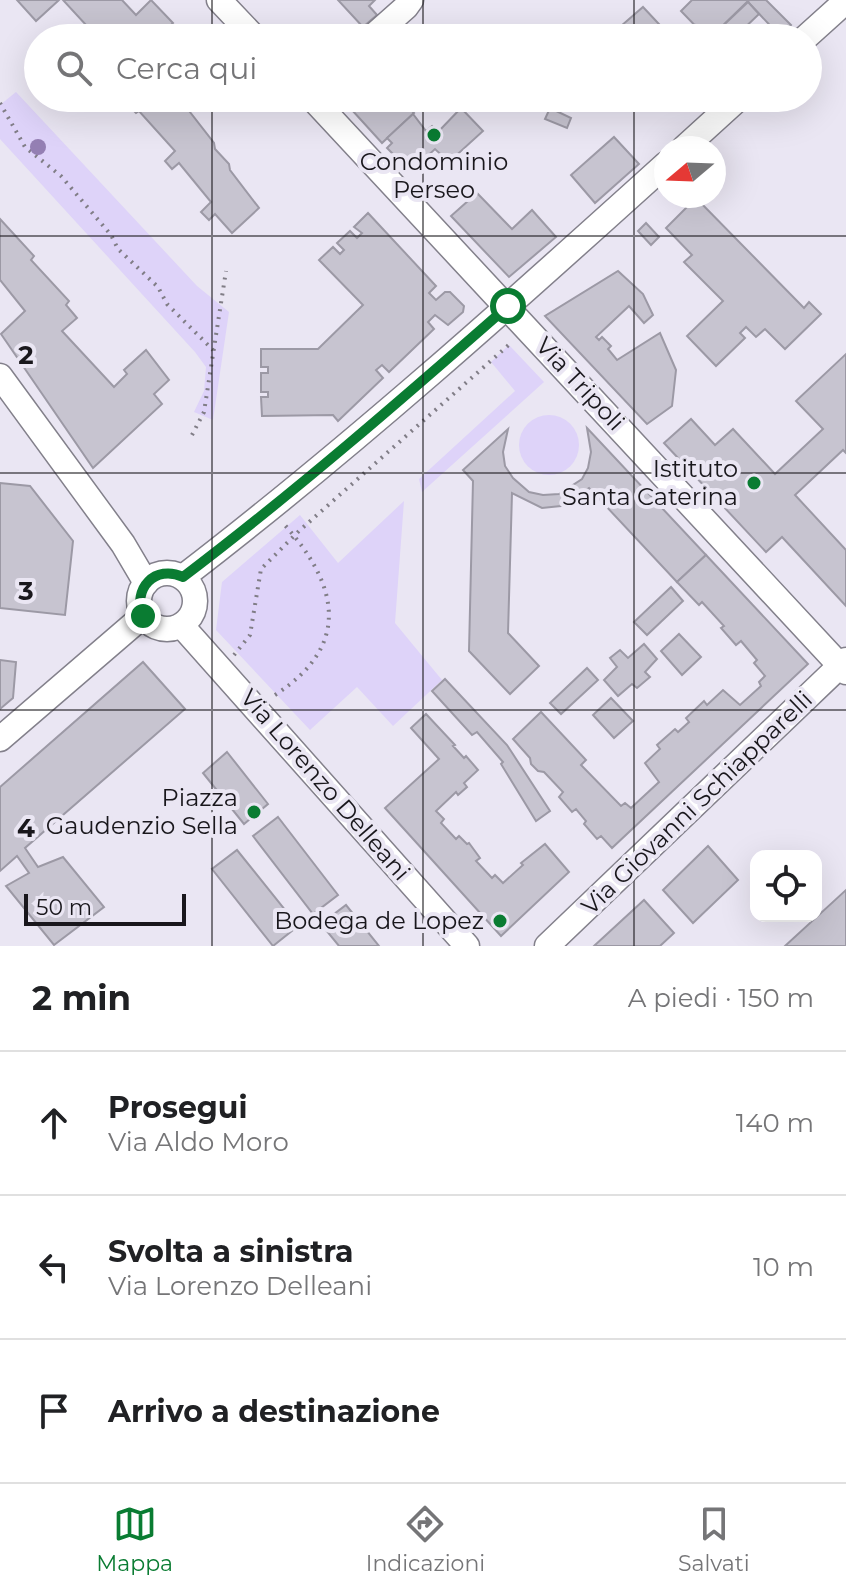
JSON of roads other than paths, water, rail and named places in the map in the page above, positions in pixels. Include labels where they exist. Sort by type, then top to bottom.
[{"type":"street","points":[[219,0],[242,24]]},
{"type":"street","points":[[387,24],[411,0]]},
{"type":"street","points":[[821,24],[846,1]]},
{"type":"street","name":"Via Tripoli","points":[[325,112],[844,666]]},
{"type":"street","points":[[697,136],[724,112]]},
{"type":"street","points":[[183,577],[271,510],[508,306],[654,175]]},
{"type":"street","points":[[0,376],[123,544],[146,583]]},
{"type":"street","points":[[167,573],[183,577],[194,592],[196,602],[189,619],[182,626],[165,630],[156,627],[143,616],[139,599],[146,583],[152,577],[167,573]]},
{"type":"street","points":[[0,739],[143,616]]},
{"type":"street","name":"Via Lorenzo Delleani","points":[[182,626],[467,946]]},
{"type":"street","name":"Via Giovanni Schiapparelli","points":[[547,946],[844,666]]},
{"type":"place","name":"Condominio Perseo","points":[[434,135]]},
{"type":"place","name":"Istituto Santa Caterina","points":[[754,483]]},
{"type":"place","name":"Piazza Gaudenzio Sella","points":[[254,812]]},
{"type":"place","name":"Bodega de Lopez","points":[[500,921]]}]
